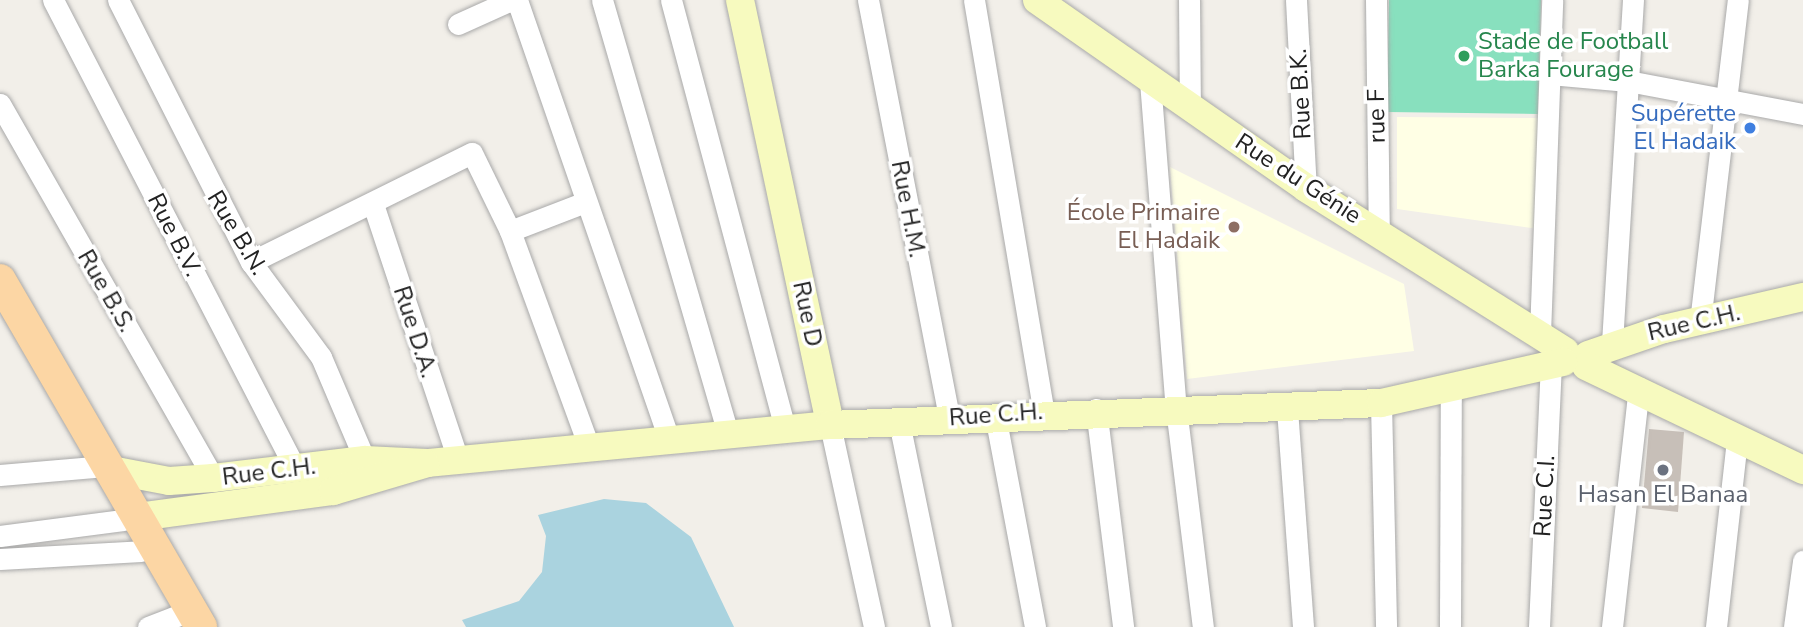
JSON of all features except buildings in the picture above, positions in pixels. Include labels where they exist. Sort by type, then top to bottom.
[{"type":"main road","points":[[0,281],[189,623]]},
{"type":"main road","points":[[0,318],[102,469]]},
{"type":"main road","points":[[131,518],[141,551],[189,623]]},
{"type":"street","name":"Rue B.V.","points":[[53,0],[296,470]]},
{"type":"street","name":"Rue B.N.","points":[[118,0],[251,262],[321,357],[365,460]]},
{"type":"street","points":[[602,0],[728,434]]},
{"type":"street","points":[[671,0],[785,428]]},
{"type":"street","name":"Rue D","points":[[740,0],[874,627]]},
{"type":"street","name":"Rue H.M.","points":[[868,0],[949,418]]},
{"type":"street","points":[[974,0],[1044,412]]},
{"type":"street","name":"Rue du Génie","points":[[1037,0],[1071,12],[1150,81],[1306,188],[1379,231],[1540,334],[1578,357],[1737,440],[1803,470]]},
{"type":"street","points":[[1189,0],[1190,106]]},
{"type":"street","name":"Rue B.K.","points":[[1296,0],[1306,188]]},
{"type":"street","name":"rue F","points":[[1376,0],[1379,231]]},
{"type":"street","points":[[1540,334],[1552,0]]},
{"type":"street","name":"Rue C.I.","points":[[1539,627],[1578,357],[1628,81],[1633,0]]},
{"type":"street","points":[[1700,322],[1738,0]]},
{"type":"street","points":[[458,24],[509,1],[517,3],[670,441]]},
{"type":"street","points":[[1549,74],[1628,81],[1803,114]]},
{"type":"street","points":[[1150,81],[1176,408],[1203,627]]},
{"type":"street","name":"Rue B.S.","points":[[0,104],[213,478]]},
{"type":"street","points":[[251,262],[373,204],[471,153],[510,231],[589,447]]},
{"type":"street","points":[[510,231],[585,202]]},
{"type":"street","name":"Rue D.A.","points":[[373,204],[457,460]]},
{"type":"street","name":"Rue C.H.","points":[[102,469],[169,481],[296,470],[365,460],[427,463],[830,425],[1044,412],[1176,408],[1287,409],[1381,403],[1451,391],[1700,322],[1803,297]]},
{"type":"street","points":[[1612,627],[1640,388]]},
{"type":"street","points":[[1450,627],[1451,391]]},
{"type":"street","points":[[1381,403],[1385,627]]},
{"type":"street","points":[[1287,409],[1303,627]]},
{"type":"street","points":[[1096,410],[1123,627]]},
{"type":"street","points":[[995,415],[1035,627]]},
{"type":"street","points":[[899,422],[941,627]]},
{"type":"street","points":[[1716,627],[1737,440]]},
{"type":"street","name":"Rue C.H.","points":[[131,518],[332,491],[427,463]]},
{"type":"street","points":[[0,475],[102,469]]},
{"type":"street","points":[[0,536],[131,518]]},
{"type":"street","points":[[0,559],[141,551]]},
{"type":"street","points":[[1794,627],[1803,561]]},
{"type":"street","points":[[148,627],[189,623]]},
{"type":"shaded area","points":[[1397,117],[1540,118],[1539,229],[1397,209]]},
{"type":"shaded area","name":"École Primaire El Hadaik","points":[[1170,167],[1404,284],[1414,351],[1187,379]]},
{"type":"green space","name":"Stade de Football Barka Fourage","points":[[1389,0],[1541,0],[1538,114],[1387,112]]},
{"type":"water","points":[[604,499],[646,503],[691,537],[734,627],[466,627],[462,620],[519,601],[542,572],[546,536],[538,515]]},
{"type":"place","name":"Stade de Football Barka Fourage","points":[[1464,56]]},
{"type":"place","name":"Supérette El Hadaik","points":[[1750,128]]},
{"type":"place","name":"École Primaire El Hadaik","points":[[1234,227]]},
{"type":"place","name":"Hasan El Banaa","points":[[1663,470]]}]
